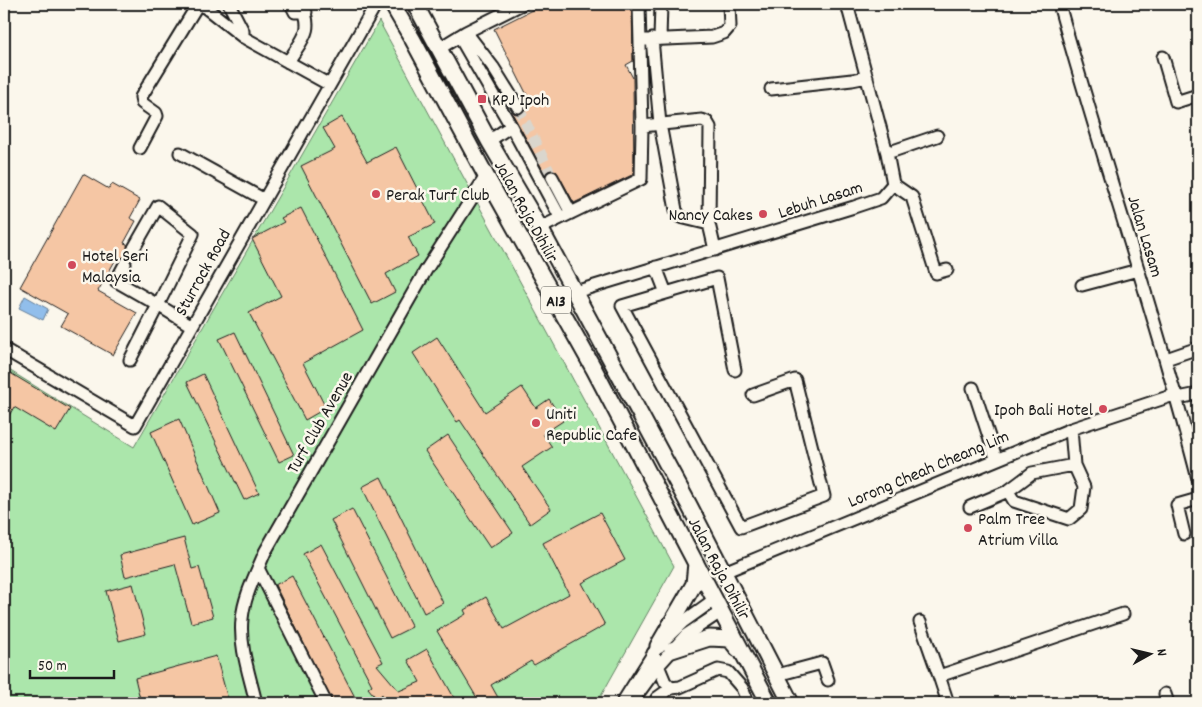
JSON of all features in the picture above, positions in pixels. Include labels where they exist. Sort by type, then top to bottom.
[{"type":"main road","name":"Jalan Raja Dihilir","points":[[392,4],[594,369],[720,604],[745,658],[769,703]]},
{"type":"main road","name":"Jalan Raja Dihilir","points":[[415,4],[540,228],[689,504],[792,703]]},
{"type":"main road","points":[[440,48],[439,68],[467,141]]},
{"type":"main road","points":[[689,504],[693,532],[698,545],[725,596],[720,604],[737,612],[759,655],[774,669]]},
{"type":"main road","points":[[661,650],[694,584],[696,562]]},
{"type":"main road","points":[[661,650],[709,638],[730,639],[745,658]]},
{"type":"street","points":[[140,148],[157,116],[156,113],[142,103],[141,97],[198,4],[216,8],[243,37],[328,84]]},
{"type":"street","points":[[229,4],[243,30],[243,37]]},
{"type":"street","points":[[288,62],[308,29],[303,8],[296,12],[291,4]]},
{"type":"street","name":"Sturrock Road","points":[[4,349],[135,426],[328,84],[376,4]]},
{"type":"street","points":[[440,48],[522,4]]},
{"type":"street","points":[[639,4],[651,39],[660,124],[676,210],[680,217],[709,224]]},
{"type":"street","points":[[540,228],[641,179],[642,126],[651,39],[661,4]]},
{"type":"street","points":[[651,39],[712,37],[724,33],[730,26],[729,4]]},
{"type":"street","points":[[847,4],[887,153],[893,184],[912,198],[936,273],[947,270]]},
{"type":"street","name":"Jalan Lasam","points":[[1059,4],[1177,396],[1198,478]]},
{"type":"street","points":[[463,34],[493,67],[518,107]]},
{"type":"street","points":[[463,34],[511,126],[566,215]]},
{"type":"street","points":[[1163,57],[1176,102],[1198,95]]},
{"type":"street","points":[[771,89],[867,77]]},
{"type":"street","points":[[642,126],[702,120],[707,122],[710,127],[709,224],[715,250]]},
{"type":"street","points":[[490,141],[511,126]]},
{"type":"street","points":[[887,153],[937,136]]},
{"type":"street","points":[[180,153],[264,199]]},
{"type":"street","name":"Turf Club Avenue","points":[[256,703],[242,643],[242,618],[247,595],[258,568],[265,552],[426,270],[486,176]]},
{"type":"street","points":[[552,177],[566,215]]},
{"type":"street","name":"Lebuh Lasam","points":[[574,292],[854,208],[881,198],[893,184]]},
{"type":"street","points":[[130,360],[193,234],[158,206],[134,248]]},
{"type":"street","points":[[125,264],[116,280],[192,326]]},
{"type":"street","points":[[656,268],[666,293]]},
{"type":"street","points":[[1082,285],[1138,270]]},
{"type":"street","points":[[735,370],[716,278],[622,306],[741,527],[824,496],[795,380],[753,395]]},
{"type":"street","points":[[1166,359],[1198,348]]},
{"type":"street","points":[[973,388],[996,458]]},
{"type":"street","name":"Lorong Cheah Cheang Lim","points":[[724,572],[996,458],[1071,429],[1177,396],[1198,394]]},
{"type":"street","points":[[1008,491],[1014,500],[1069,519],[1081,509],[1084,487],[1074,466],[1071,429]]},
{"type":"street","points":[[970,507],[1008,491],[1032,473],[1074,466]]},
{"type":"street","points":[[1184,534],[1177,505],[1198,499]]},
{"type":"street","points":[[258,568],[326,703]]},
{"type":"street","points":[[622,703],[661,650],[686,635],[720,604]]},
{"type":"street","points":[[939,676],[1124,614]]},
{"type":"street","points":[[920,622],[948,703]]},
{"type":"street","points":[[661,650],[659,665],[664,682],[671,688]]},
{"type":"street","points":[[632,703],[644,683],[659,665],[661,650]]},
{"type":"street","points":[[774,669],[822,663],[828,680]]},
{"type":"street","points":[[654,703],[657,698],[671,688],[680,687],[718,670],[728,672],[742,688],[748,703]]},
{"type":"green space","name":"Perak Turf Club","points":[[379,21],[674,566],[597,703],[4,703],[4,367],[134,447]]},
{"type":"water","points":[[25,296],[48,309],[43,320],[19,308]]},
{"type":"building","points":[[544,4],[632,4],[633,61],[626,65],[633,78],[634,174],[574,203],[556,171],[549,170],[545,174],[511,111],[515,114],[522,114],[525,110],[525,104],[530,101],[494,29]]},
{"type":"building","points":[[342,117],[367,162],[396,147],[435,224],[408,237],[418,256],[386,274],[395,292],[372,304],[301,166],[335,149],[323,128]]},
{"type":"building","name":"Hotel Seri Malaysia","points":[[83,174],[109,189],[112,184],[140,200],[130,218],[136,221],[124,243],[127,244],[128,252],[131,255],[136,255],[132,262],[129,258],[125,257],[116,259],[98,291],[137,313],[113,355],[61,326],[68,314],[20,287]]},
{"type":"building","points":[[301,208],[363,330],[303,363],[326,408],[305,420],[249,313],[281,296],[252,239],[284,222],[281,218]]},
{"type":"building","points":[[235,332],[294,455],[279,462],[219,339]]},
{"type":"building","points":[[437,337],[485,412],[522,387],[536,408],[549,399],[563,421],[543,434],[552,447],[522,467],[551,509],[530,524],[460,420],[457,422],[413,353]]},
{"type":"building","points":[[7,371],[70,409],[56,432],[14,407],[4,424],[4,377]]},
{"type":"building","points":[[203,374],[259,493],[244,500],[187,382]]},
{"type":"building","points":[[179,419],[220,513],[192,525],[151,432]]},
{"type":"building","points":[[448,435],[513,533],[490,548],[425,451]]},
{"type":"building","points":[[381,477],[443,603],[424,613],[362,487]]},
{"type":"building","points":[[352,509],[412,627],[390,638],[331,520]]},
{"type":"building","points":[[600,513],[625,560],[582,583],[605,625],[534,665],[531,661],[491,685],[501,703],[480,703],[437,631],[466,614],[464,610],[486,597],[504,629],[569,594],[543,543]]},
{"type":"building","points":[[184,538],[192,569],[199,567],[213,617],[191,623],[175,564],[125,577],[120,555]]},
{"type":"building","points":[[321,544],[383,662],[377,665],[399,691],[420,682],[408,660],[427,649],[457,703],[386,703],[382,694],[377,699],[368,688],[372,685],[303,554]]},
{"type":"building","points":[[292,576],[358,703],[333,703],[275,585]]},
{"type":"building","points":[[133,584],[146,634],[119,641],[106,591]]},
{"type":"building","points":[[216,656],[229,703],[141,703],[135,678]]},
{"type":"tunnel","points":[[518,107],[552,177]]},
{"type":"tunnel","points":[[125,264],[134,248]]},
{"type":"place","name":"KPJ Ipoh","points":[[482,99]]},
{"type":"place","name":"Perak Turf Club","points":[[376,194]]},
{"type":"place","name":"Nancy Cakes","points":[[763,214]]},
{"type":"place","name":"Hotel Seri Malaysia","points":[[72,265]]},
{"type":"place","name":"Ipoh Bali Hotel","points":[[1103,409]]},
{"type":"place","name":"Uniti Republic Cafe","points":[[536,423]]},
{"type":"place","name":"Palm Tree Atrium Villa","points":[[968,528]]}]
